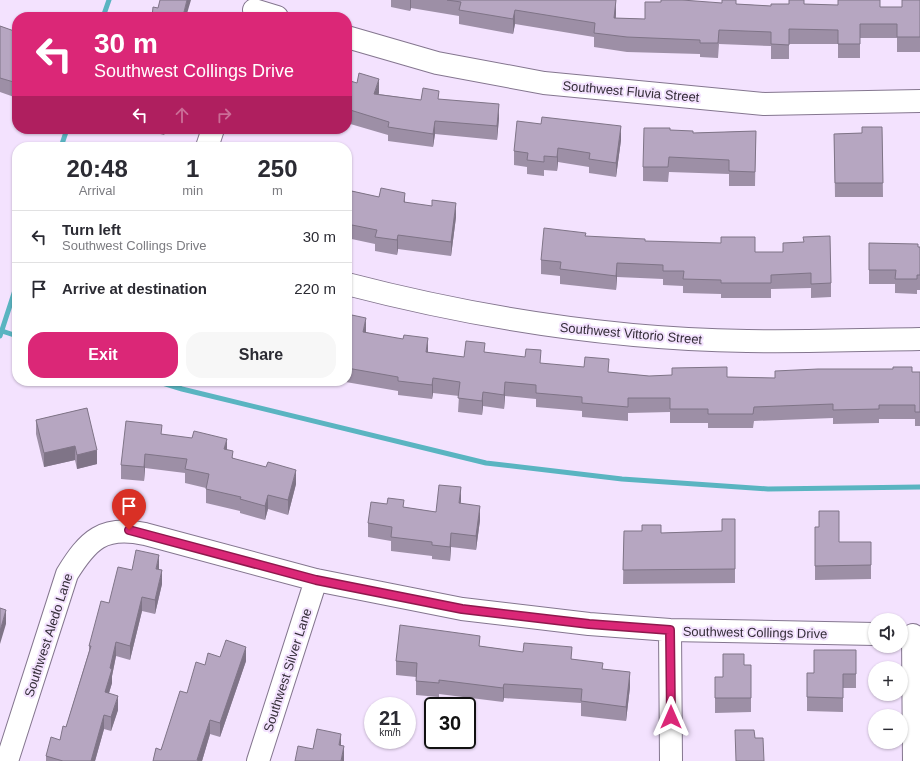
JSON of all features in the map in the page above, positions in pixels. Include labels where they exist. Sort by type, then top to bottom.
[{"type":"street","name":"Southwest Fluvia Street","points":[[352,38],[437,63],[544,83],[764,104],[920,100]]},
{"type":"street","name":"Southwest Vittorio Street","points":[[352,285],[420,303],[524,323],[649,336],[747,342],[920,338]]},
{"type":"street","name":"Southwest Collings Drive","points":[[117,531],[129,530],[316,580],[462,609],[589,624],[670,630],[868,634]]},
{"type":"street","name":"Southwest Aledo Lane","points":[[7,761],[67,574],[84,547],[94,539],[117,531]]},
{"type":"street","name":"Southwest Silver Lane","points":[[258,761],[316,580]]},
{"type":"street","points":[[670,630],[671,761]]},
{"type":"street","points":[[911,635],[914,761]]},
{"type":"building","points":[[160,0],[187,0],[184,12],[152,12],[153,7],[158,8]]},
{"type":"building","points":[[447,0],[616,0],[614,18],[645,19],[645,2],[661,2],[661,0],[722,3],[722,0],[736,0],[736,4],[771,6],[771,4],[789,4],[789,0],[804,0],[804,4],[838,5],[838,0],[880,0],[880,7],[902,7],[902,0],[920,0],[920,37],[897,37],[897,24],[860,24],[860,44],[838,44],[838,30],[789,29],[789,45],[771,44],[771,32],[719,30],[718,43],[700,43],[700,40],[627,37],[594,33],[595,23],[515,10],[513,19],[459,10],[461,2]]},
{"type":"building","points":[[0,26],[12,30],[12,82],[0,78]]},
{"type":"building","points":[[359,73],[379,79],[374,94],[421,100],[423,88],[439,91],[438,99],[499,104],[497,126],[435,121],[433,134],[388,127],[389,122],[352,111],[352,82],[357,83]]},
{"type":"building","points":[[542,117],[621,126],[616,163],[589,159],[590,153],[558,148],[557,157],[544,156],[544,162],[527,160],[528,153],[514,151],[517,121],[541,124]]},
{"type":"building","points":[[862,127],[882,127],[883,183],[835,183],[834,134],[862,133]]},
{"type":"building","points":[[644,128],[670,128],[670,130],[693,131],[693,133],[756,131],[755,172],[729,171],[729,160],[669,157],[668,167],[643,167]]},
{"type":"building","points":[[381,188],[405,193],[404,202],[432,206],[432,200],[456,203],[451,242],[398,235],[397,240],[375,237],[377,230],[352,225],[352,191],[379,197]]},
{"type":"building","points":[[544,228],[586,233],[585,236],[645,239],[645,241],[721,243],[721,237],[755,237],[755,252],[783,252],[783,243],[804,242],[803,237],[830,236],[831,283],[811,284],[811,273],[771,275],[771,283],[721,283],[721,280],[683,279],[684,271],[663,271],[663,265],[617,263],[616,276],[560,269],[561,262],[541,260]]},
{"type":"building","points":[[869,243],[918,244],[918,247],[920,247],[920,275],[917,275],[917,279],[895,279],[896,270],[869,270]]},
{"type":"building","points":[[352,315],[366,318],[363,332],[403,339],[404,335],[428,338],[426,352],[464,357],[466,341],[485,343],[484,352],[525,357],[526,349],[541,350],[540,363],[584,367],[585,357],[609,359],[608,372],[649,376],[672,375],[672,368],[727,367],[727,377],[775,378],[775,371],[818,369],[893,369],[893,367],[912,367],[912,372],[920,372],[920,412],[915,412],[915,405],[879,405],[879,409],[833,410],[833,404],[754,407],[753,414],[708,414],[708,409],[670,409],[670,398],[628,398],[628,407],[582,403],[582,397],[536,393],[536,385],[505,382],[504,395],[483,392],[482,401],[458,398],[460,382],[433,378],[432,385],[398,381],[398,377],[352,369]]},
{"type":"building","points":[[87,408],[97,450],[77,455],[75,446],[44,453],[36,420]]},
{"type":"building","points":[[126,421],[162,425],[161,434],[192,438],[194,431],[227,439],[224,449],[233,451],[232,458],[266,467],[268,462],[296,470],[288,500],[268,495],[265,506],[240,499],[241,497],[206,489],[209,474],[185,469],[187,459],[145,454],[144,467],[121,465]]},
{"type":"building","points":[[439,485],[461,487],[459,503],[480,506],[476,536],[451,533],[450,547],[432,545],[432,542],[391,537],[392,527],[368,523],[371,502],[387,504],[388,498],[404,500],[403,507],[436,512]]},
{"type":"building","points":[[819,511],[839,511],[839,542],[871,542],[871,565],[815,566],[815,527],[819,527]]},
{"type":"building","points":[[722,519],[735,519],[735,569],[623,570],[624,531],[642,531],[642,525],[661,525],[661,533],[722,531]]},
{"type":"building","points":[[136,550],[159,555],[156,569],[162,570],[155,600],[142,597],[130,646],[116,642],[110,668],[112,669],[105,692],[118,696],[111,717],[104,715],[91,761],[63,761],[46,756],[51,737],[60,740],[63,726],[66,727],[91,646],[89,646],[101,601],[109,603],[118,567],[132,570]]},
{"type":"building","points":[[0,608],[6,610],[0,631]]},
{"type":"building","points":[[400,625],[480,636],[479,646],[523,652],[524,643],[572,647],[571,659],[603,663],[602,669],[630,672],[626,707],[581,701],[582,689],[504,684],[503,688],[439,680],[439,683],[416,681],[417,663],[396,661]]},
{"type":"building","points":[[226,640],[246,647],[220,723],[210,720],[197,760],[200,761],[153,761],[156,748],[161,750],[180,691],[187,693],[196,662],[205,665],[208,653],[220,657]]},
{"type":"building","points":[[814,650],[856,650],[856,674],[843,674],[843,698],[807,697],[807,673],[814,673]]},
{"type":"building","points":[[723,654],[744,654],[744,665],[751,665],[751,698],[715,698],[715,677],[723,677]]},
{"type":"building","points":[[317,729],[341,734],[339,745],[344,746],[341,761],[295,761],[298,746],[313,749]]},
{"type":"building","points":[[735,730],[754,730],[755,738],[763,738],[764,761],[736,761]]},
{"type":"waterway","points":[[105,12],[109,0]]},
{"type":"waterway","points":[[63,142],[65,134]]},
{"type":"waterway","points":[[0,336],[12,299]]},
{"type":"waterway","points":[[2,331],[12,334]]},
{"type":"waterway","points":[[172,386],[486,463],[622,479],[768,489],[920,487]]},
{"type":"route","points":[[129,530],[316,580],[462,609],[589,624],[670,630],[671,717]]}]
